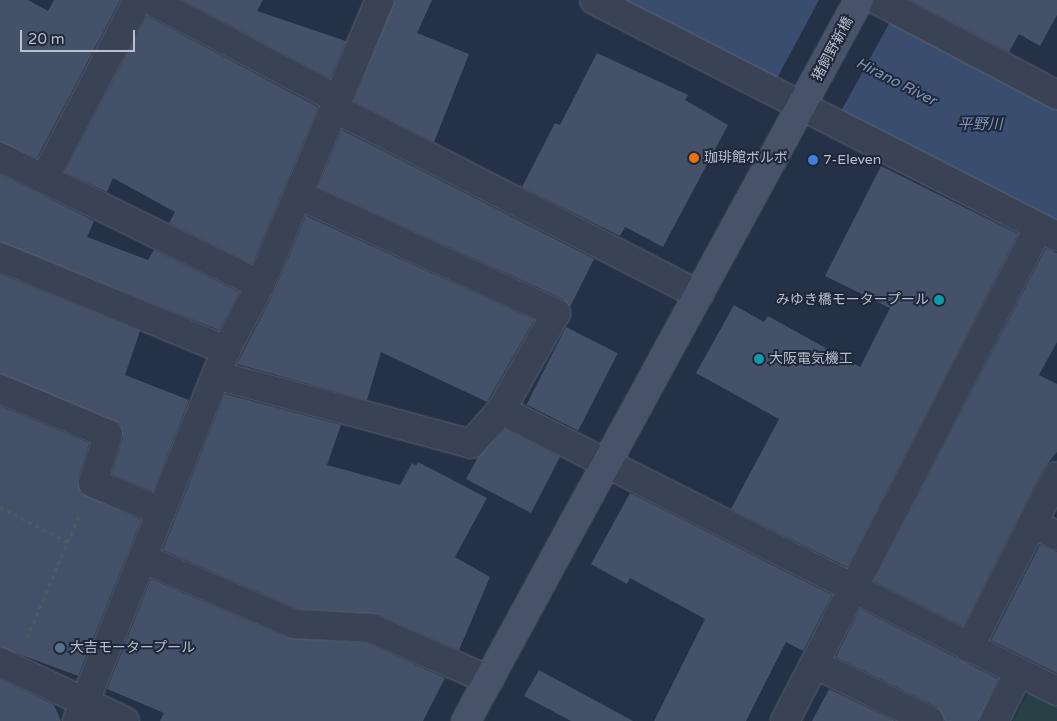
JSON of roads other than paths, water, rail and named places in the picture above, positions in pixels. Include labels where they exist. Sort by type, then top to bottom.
[{"type":"street","points":[[44,179],[138,0]]},
{"type":"street","points":[[150,0],[335,104],[699,295]]},
{"type":"street","points":[[81,711],[221,363],[260,285],[380,0]]},
{"type":"street","points":[[594,0],[805,101],[1048,231],[853,590],[786,721]]},
{"type":"street","name":"猪飼野新橋","points":[[466,721],[859,0]]},
{"type":"street","points":[[877,0],[1057,96]]},
{"type":"street","points":[[0,157],[260,285]]},
{"type":"street","points":[[0,257],[221,363],[471,444],[501,410],[556,313],[299,195]]},
{"type":"street","points":[[0,389],[108,434],[93,483],[161,512]]},
{"type":"street","points":[[501,410],[853,590],[1057,691]]},
{"type":"street","points":[[969,648],[1057,476]]},
{"type":"street","points":[[1032,523],[1057,536]]},
{"type":"street","points":[[142,558],[294,624],[371,628],[489,680]]},
{"type":"street","points":[[815,664],[930,721]]},
{"type":"street","points":[[7,665],[81,711],[125,721]]},
{"type":"street","points":[[994,721],[1019,672]]},
{"type":"water","name":"平野川","points":[[623,0],[846,0],[1057,107],[1057,221]]},
{"type":"place","name":"珈琲館ボルボ","points":[[694,158]]},
{"type":"place","name":"7-Eleven","points":[[813,160]]},
{"type":"place","name":"みゆき橋モータープール","points":[[939,300]]},
{"type":"place","name":"大阪電気機工","points":[[759,359]]},
{"type":"place","name":"大吉モータープール","points":[[60,648]]},
{"type":"water label","name":"Hirano River","points":[[896,82]]}]
